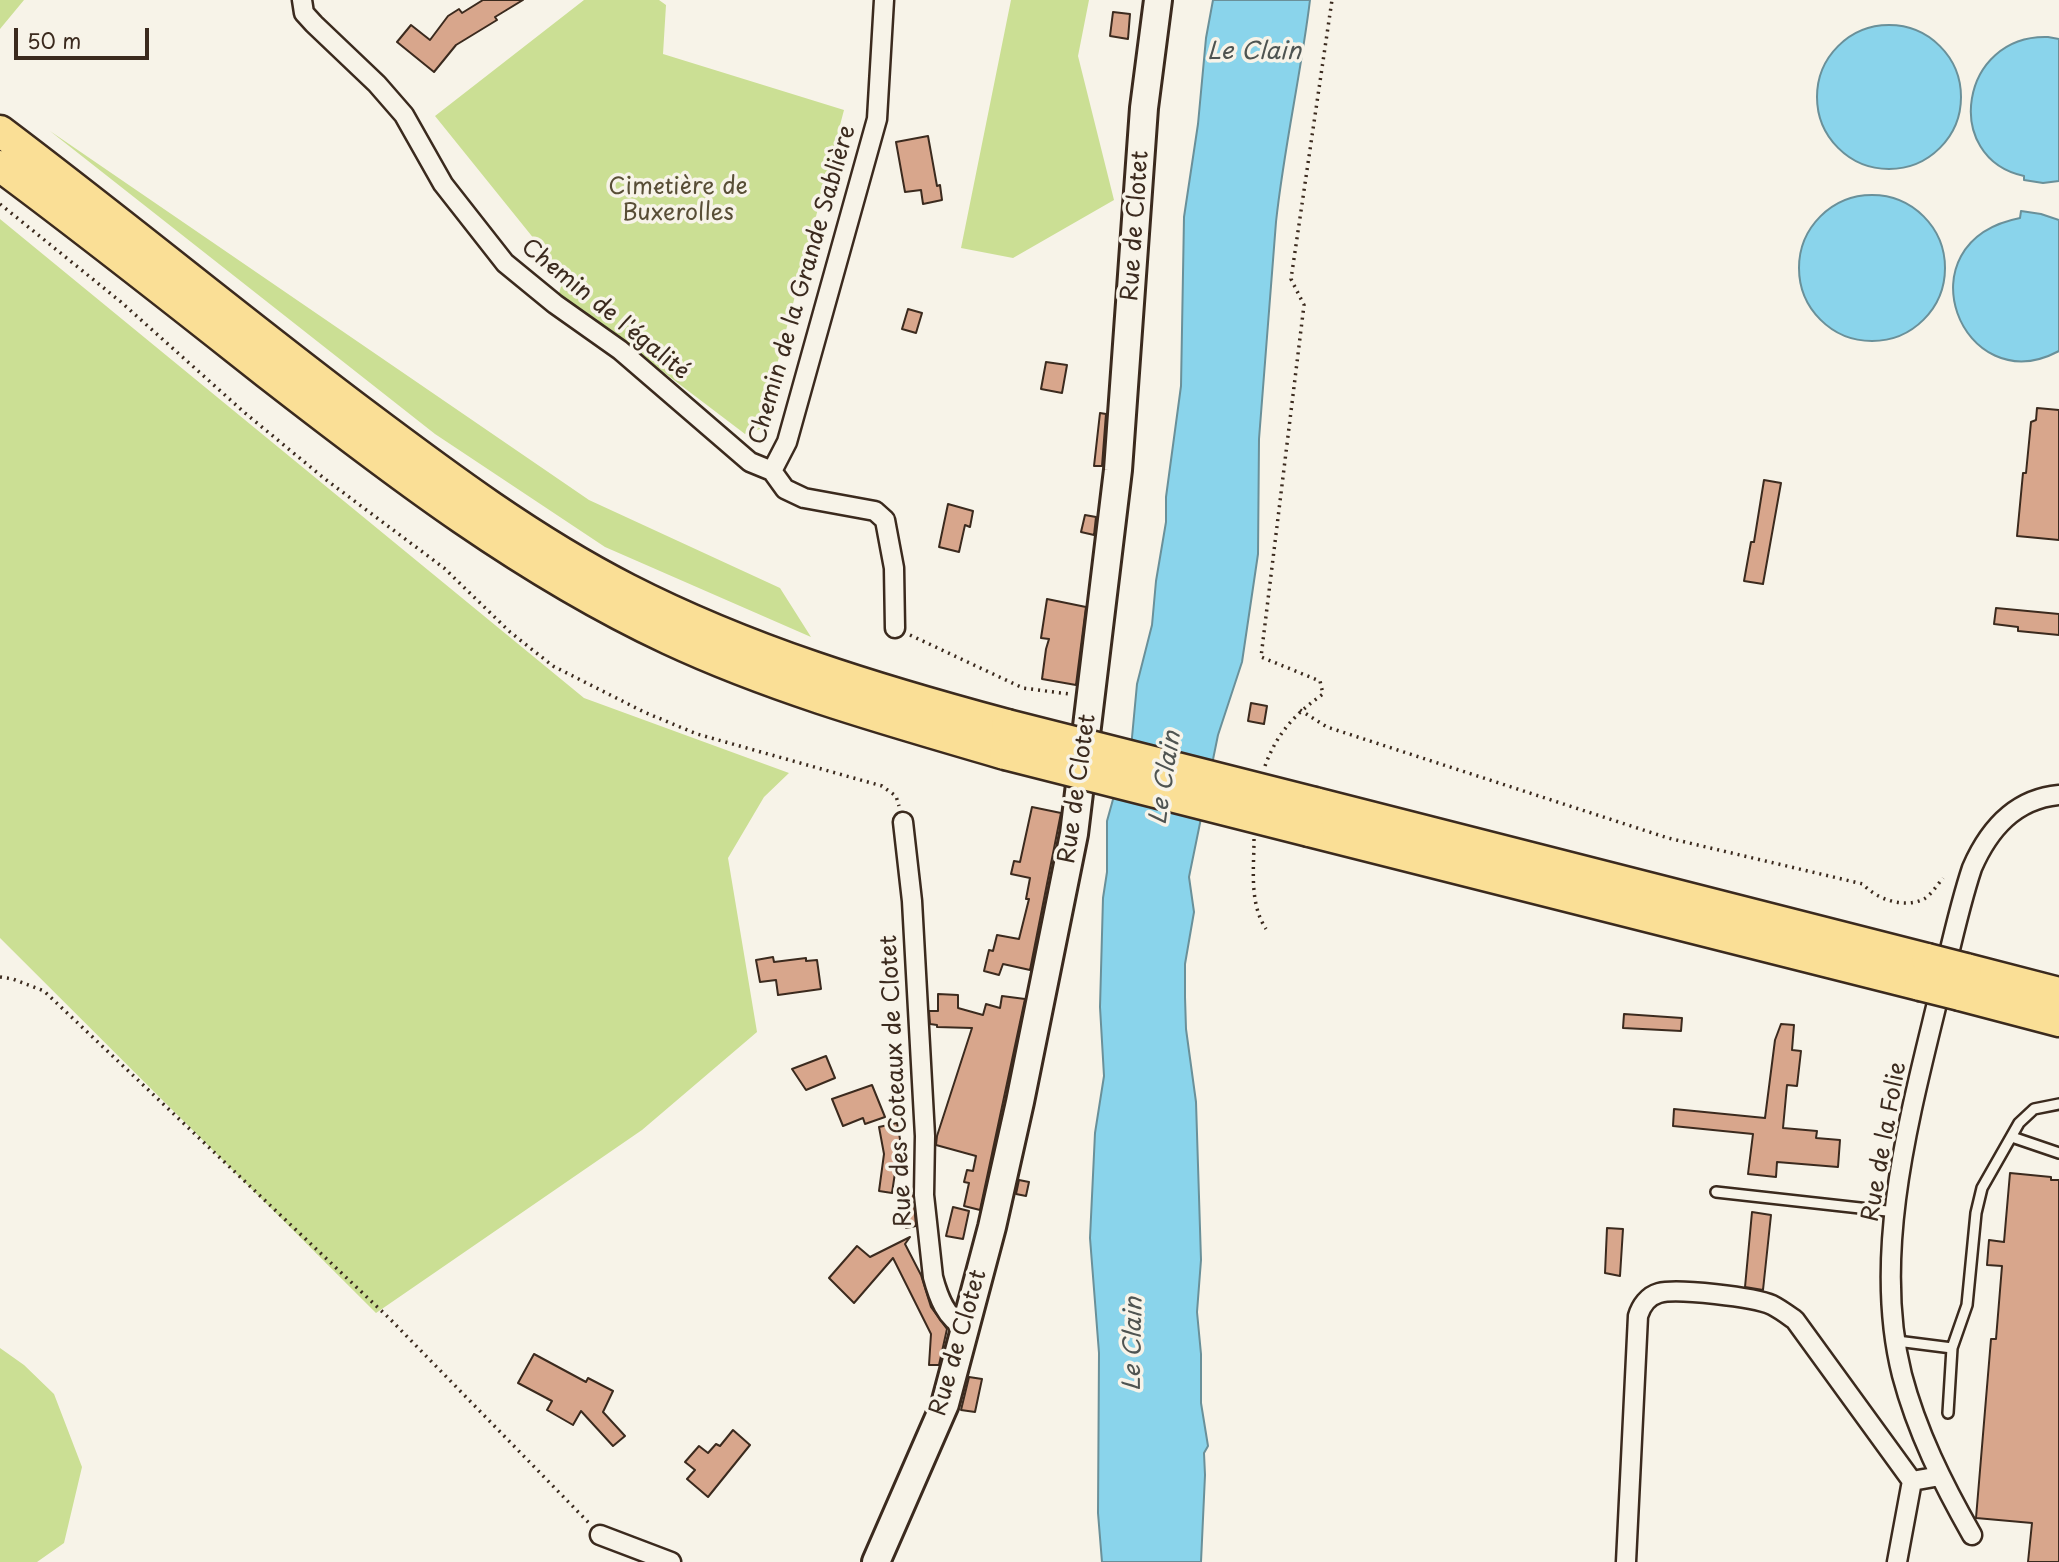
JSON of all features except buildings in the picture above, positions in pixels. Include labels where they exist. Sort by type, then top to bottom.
[{"type":"highway","points":[[0,131],[405,445],[570,557],[627,589],[751,645],[904,697],[1006,740]]},
{"type":"highway","points":[[0,166],[102,242],[390,468],[457,516],[566,585],[669,639],[714,659],[810,694],[1006,740],[1963,982],[2059,1021]]},
{"type":"highway","points":[[1963,982],[2059,993]]},
{"type":"main road","name":"Rue de Clotet","points":[[876,1562],[945,1404],[992,1227],[1071,848],[1118,470],[1144,108],[1158,0]]},
{"type":"street","name":"Chemin de l'égalité","points":[[302,0],[304,13],[377,84],[404,115],[443,184],[505,263],[555,304],[620,350],[750,462],[772,471]]},
{"type":"street","name":"Chemin de la Grande Sablière","points":[[884,0],[877,119],[787,442],[772,471],[785,489],[804,498],[875,511],[885,520],[894,568],[895,628]]},
{"type":"street","name":"Rue de la Folie","points":[[1972,1535],[1940,1476],[1914,1413],[1902,1373],[1892,1311],[1891,1280],[1896,1212],[1911,1110],[1972,868],[1983,845],[2010,813],[2035,800],[2059,795]]},
{"type":"street","name":"Rue des Coteaux de Clotet","points":[[903,822],[912,901],[925,1136],[925,1195],[933,1277],[948,1314],[956,1323],[965,1327]]},
{"type":"street","points":[[1626,1562],[1638,1316],[1646,1302],[1658,1293],[1686,1292],[1770,1304],[1795,1320],[1912,1480],[1897,1562]]},
{"type":"street","points":[[1912,1480],[1940,1476]]},
{"type":"street","points":[[600,1535],[671,1562]]},
{"type":"lane","points":[[1948,1413],[1952,1348],[1967,1305],[1978,1200],[1982,1188],[2019,1123],[2034,1110],[2059,1104]]},
{"type":"lane","points":[[2012,1137],[2059,1153]]},
{"type":"lane","points":[[1716,1192],[1896,1212]]},
{"type":"lane","points":[[1897,1341],[1952,1348]]},
{"type":"path","points":[[1263,774],[1265,763],[1279,735],[1300,710],[1323,694],[1320,681],[1261,657],[1304,305],[1290,279],[1332,0]]},
{"type":"path","points":[[0,204],[121,302],[265,430],[443,568],[510,632],[553,666],[644,712],[697,734],[882,786],[896,796],[903,822]]},
{"type":"path","points":[[895,628],[1023,688],[1091,697]]},
{"type":"path","points":[[1300,710],[1327,727],[1668,838],[1863,884],[1872,895],[1900,903],[1925,899],[1943,878]]},
{"type":"path","points":[[1255,832],[1255,901],[1259,918],[1266,929]]},
{"type":"path","points":[[0,976],[44,990],[389,1318],[600,1535]]},
{"type":"green space","points":[[0,0],[24,0],[0,29]]},
{"type":"green space","name":"Cimetière de Buxerolles","points":[[584,0],[659,0],[666,5],[663,54],[844,110],[760,429],[745,434],[633,349],[558,297],[564,276],[435,116]]},
{"type":"green space","points":[[1011,0],[1089,0],[1078,56],[1114,200],[1013,258],[961,248]]},
{"type":"green space","points":[[50,131],[589,500],[780,588],[811,637],[605,547],[435,434]]},
{"type":"green space","points":[[0,219],[584,698],[789,773],[764,797],[728,858],[757,1032],[642,1130],[376,1313],[0,938]]},
{"type":"green space","points":[[0,1348],[24,1365],[54,1394],[82,1467],[64,1543],[37,1562],[0,1562]]},
{"type":"water","name":"Le Clain","points":[[1213,0],[1310,0],[1276,222],[1259,439],[1258,554],[1242,662],[1218,735],[1189,877],[1194,912],[1185,964],[1186,1029],[1196,1102],[1201,1260],[1197,1312],[1201,1354],[1201,1403],[1208,1446],[1204,1453],[1201,1562],[1102,1562],[1098,1513],[1099,1353],[1090,1238],[1095,1133],[1104,1076],[1100,1007],[1107,821],[1122,767],[1131,748],[1137,684],[1152,625],[1166,522],[1166,497],[1181,386],[1184,217]]},
{"type":"water","points":[[1889,25],[1917,31],[1940,46],[1955,69],[1961,97],[1955,125],[1940,148],[1917,163],[1889,169],[1861,163],[1838,148],[1823,125],[1817,97],[1823,69],[1838,46],[1861,31]]},
{"type":"water","points":[[2048,37],[2059,39],[2059,181],[2043,183],[2024,180],[2024,176],[1998,165],[1980,146],[1972,123],[1972,99],[1980,75],[1995,55],[2018,41]]},
{"type":"water","points":[[1872,195],[1900,201],[1923,217],[1939,240],[1945,268],[1939,296],[1923,319],[1900,335],[1872,341],[1844,335],[1821,319],[1805,296],[1799,268],[1805,240],[1821,217],[1844,201]]},
{"type":"water","points":[[2021,211],[2059,220],[2059,351],[2024,361],[1995,356],[1972,338],[1957,313],[1953,284],[1961,256],[1983,233],[2020,218]]}]
